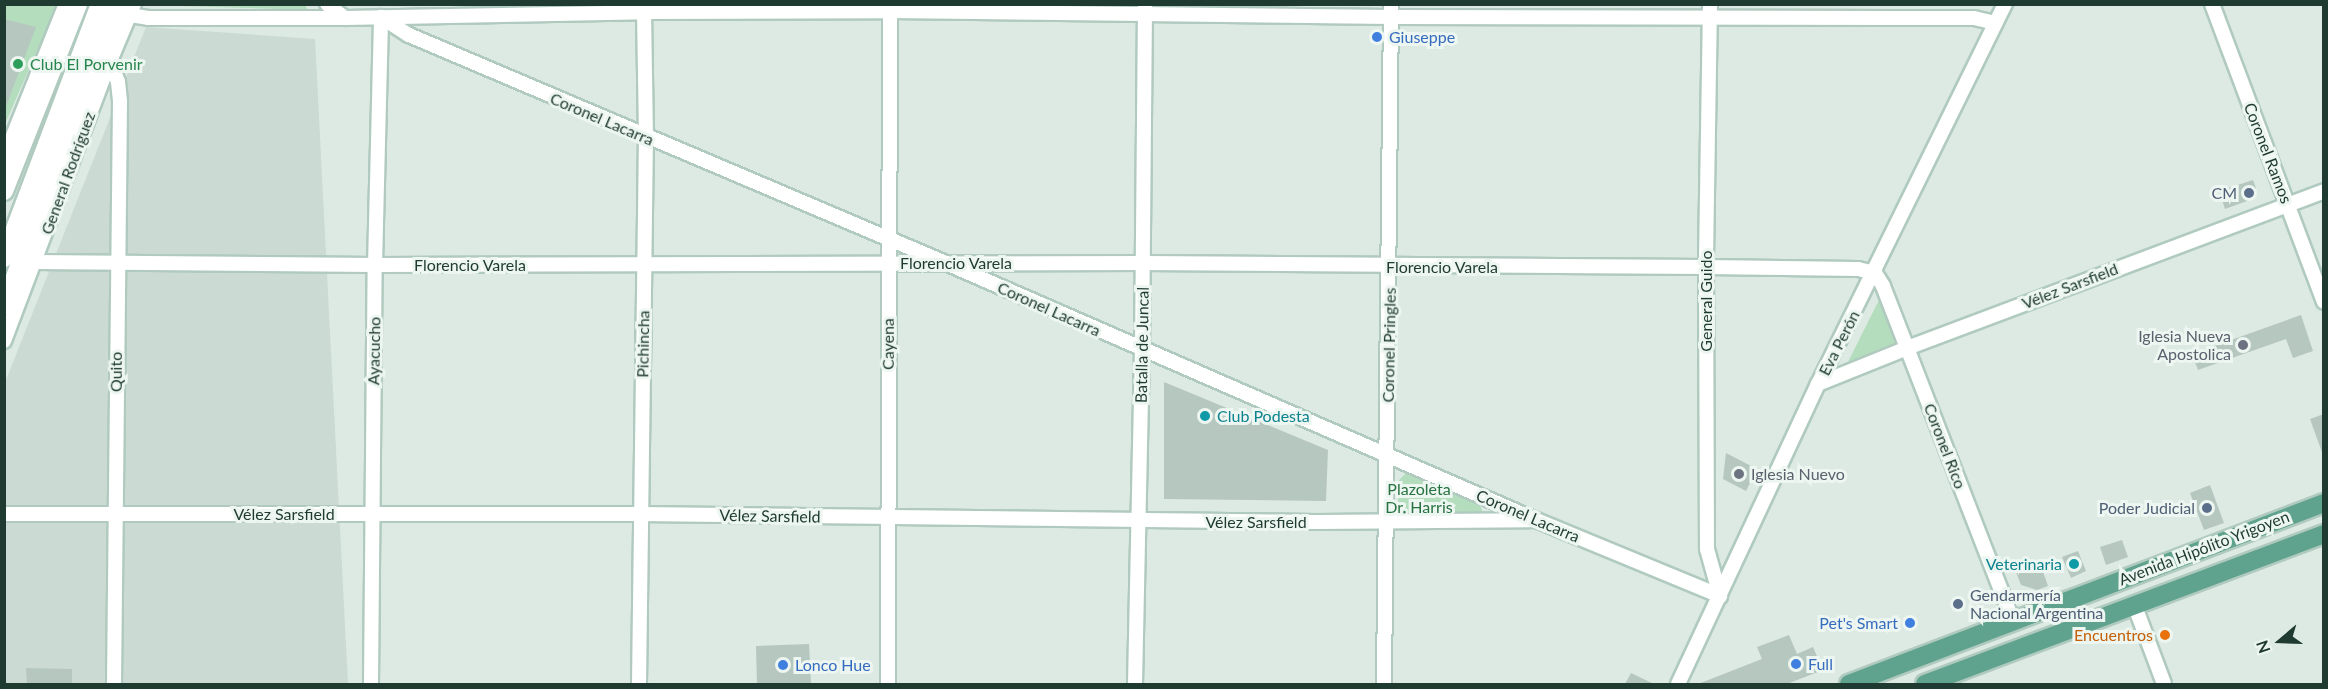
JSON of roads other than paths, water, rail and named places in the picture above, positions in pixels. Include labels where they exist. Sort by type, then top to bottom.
[{"type":"main road","points":[[4,191],[78,4]]},
{"type":"main road","points":[[4,258],[100,4]]},
{"type":"main road","points":[[4,306],[31,254],[128,8]]},
{"type":"main road","name":"Avenida Hipólito Yrigoyen","points":[[1850,684],[2324,503]]},
{"type":"main road","name":"Avenida Hipólito Yrigoyen","points":[[1925,684],[2324,534]]},
{"type":"street","points":[[4,158],[66,4]]},
{"type":"street","points":[[327,4],[345,18]]},
{"type":"street","name":"Eva Perón","points":[[1678,684],[1818,384],[1875,273],[2005,4]]},
{"type":"street","name":"Coronel Ramos","points":[[2212,4],[2324,302]]},
{"type":"street","points":[[128,8],[148,18],[345,18],[644,8],[890,8],[1710,11],[1974,18],[1995,23]]},
{"type":"street","name":"General Rodríguez","points":[[4,341],[31,254],[110,61],[128,8]]},
{"type":"street","name":"Pichincha","points":[[639,684],[646,138],[644,8]]},
{"type":"street","name":"Cayena","points":[[888,684],[890,8]]},
{"type":"street","name":"Batalla de Juncal","points":[[1135,684],[1142,350],[1145,9]]},
{"type":"street","name":"Coronel Pringles","points":[[1384,684],[1391,11]]},
{"type":"street","name":"General Guido","points":[[1710,11],[1706,267],[1707,549],[1720,596]]},
{"type":"street","name":"Coronel Lacarra","points":[[381,17],[409,35],[646,138],[946,263],[1536,520],[1720,596]]},
{"type":"street","name":"Ayacucho","points":[[370,684],[375,265],[381,17]]},
{"type":"street","name":"Quito","points":[[110,61],[118,82],[120,100],[114,684]]},
{"type":"street","name":"Vélez Sarsfield","points":[[1818,384],[1907,348],[2324,191]]},
{"type":"street","name":"Florencio Varela","points":[[31,254],[117,262],[375,265],[1143,263],[1390,267],[1858,269],[1875,273]]},
{"type":"street","name":"Coronel Rico","points":[[1875,273],[1907,348],[2013,621]]},
{"type":"street","name":"Vélez Sarsfield","points":[[4,514],[640,514],[1138,521],[1536,520]]},
{"type":"street","points":[[2134,604],[2164,684]]},
{"type":"place","name":"Giuseppe","points":[[1377,37]]},
{"type":"place","name":"Club El Porvenir","points":[[18,64]]},
{"type":"place","name":"CM","points":[[2249,193]]},
{"type":"place","name":"Iglesia Nueva Apostolica","points":[[2243,345]]},
{"type":"place","name":"Club Podesta","points":[[1205,416]]},
{"type":"place","name":"Iglesia Nuevo","points":[[1739,474]]},
{"type":"place","name":"Poder Judicial","points":[[2207,508]]},
{"type":"place","name":"Veterinaria","points":[[2074,564]]},
{"type":"place","name":"Gendarmería Nacional Argentina","points":[[1958,604]]},
{"type":"place","name":"Pet's Smart","points":[[1910,623]]},
{"type":"place","name":"Encuentros","points":[[2165,635]]},
{"type":"place","name":"Full","points":[[1796,664]]},
{"type":"place","name":"Lonco Hue","points":[[783,665]]},
{"type":"park label","name":"Plazoleta Dr. Harris","points":[[1419,498]]}]
